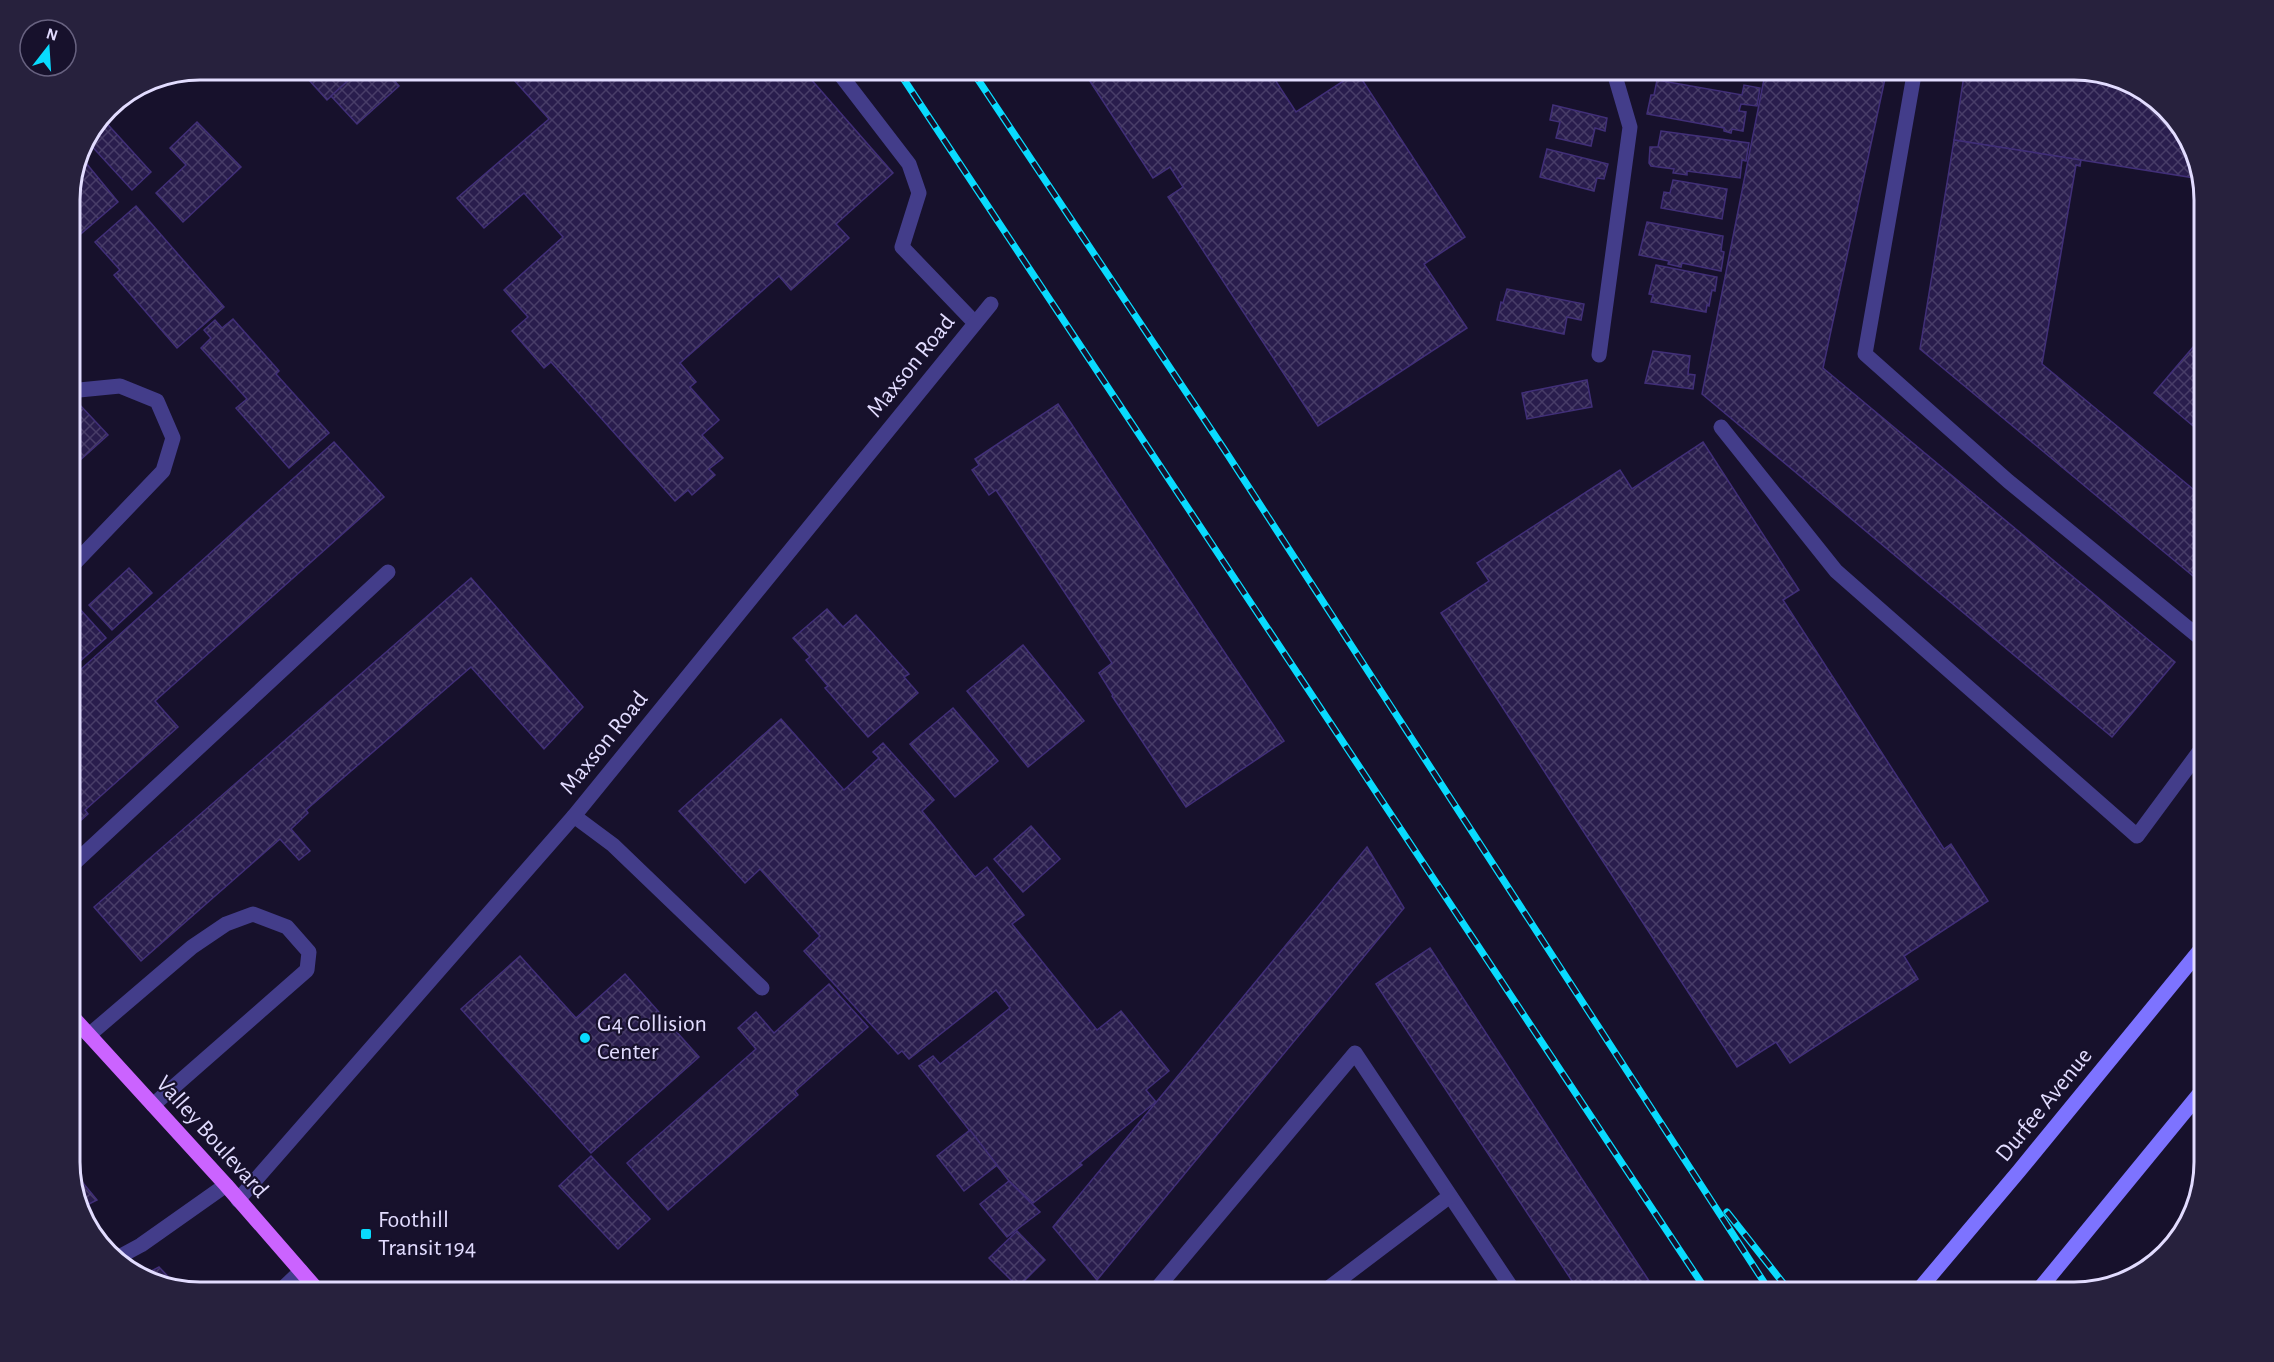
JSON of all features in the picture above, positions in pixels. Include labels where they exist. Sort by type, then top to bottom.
[{"type":"main road","name":"Durfee Avenue","points":[[1925,1282],[2019,1172],[2194,957]]},
{"type":"main road","name":"Valley Boulevard","points":[[80,1025],[226,1185],[310,1282]]},
{"type":"main road","points":[[2045,1282],[2194,1101]]},
{"type":"street","points":[[844,79],[909,164],[919,193],[902,247],[975,323]]},
{"type":"street","points":[[1599,356],[1630,128],[1616,79]]},
{"type":"street","points":[[1913,79],[1865,354],[2008,481],[2194,633]]},
{"type":"street","name":"Maxson Road","points":[[238,1200],[574,816],[991,304]]},
{"type":"street","points":[[80,390],[120,386],[157,401],[173,438],[163,471],[80,558]]},
{"type":"street","points":[[1721,427],[1836,571],[2137,836],[2194,759]]},
{"type":"street","points":[[80,858],[388,572]]},
{"type":"street","points":[[574,816],[613,845],[762,987]]},
{"type":"street","points":[[89,1035],[192,947],[226,924],[254,914],[287,927],[309,952],[307,970],[153,1105]]},
{"type":"street","points":[[1162,1282],[1355,1053],[1508,1282]]},
{"type":"street","points":[[123,1255],[141,1245],[226,1185]]},
{"type":"street","points":[[1337,1282],[1450,1196]]},
{"type":"street","points":[[290,1282],[301,1271]]},
{"type":"building","points":[[308,79],[350,79],[327,100]]},
{"type":"building","points":[[350,79],[393,79],[399,86],[357,124],[331,96]]},
{"type":"building","points":[[513,79],[811,79],[893,173],[836,224],[849,238],[791,290],[779,276],[680,363],[696,382],[690,387],[719,420],[702,435],[723,458],[709,469],[715,475],[692,495],[688,490],[675,501],[551,362],[544,368],[512,331],[528,317],[504,290],[563,237],[524,193],[484,228],[457,198],[549,119]]},
{"type":"building","points":[[1089,79],[1275,79],[1296,112],[1346,79],[1362,79],[1465,237],[1424,264],[1467,328],[1318,426],[1168,197],[1183,187],[1170,167],[1153,178]]},
{"type":"building","points":[[1764,79],[1885,79],[1823,368],[2175,662],[2112,737],[1702,394]]},
{"type":"building","points":[[1963,79],[2090,81],[2120,89],[2154,109],[2165,120],[2182,147],[2192,178],[1954,140]]},
{"type":"building","points":[[1657,80],[1742,95],[1744,85],[1760,88],[1757,106],[1741,104],[1739,111],[1746,112],[1743,131],[1732,129],[1731,133],[1724,131],[1724,128],[1647,114]]},
{"type":"building","points":[[1553,105],[1607,118],[1605,131],[1595,128],[1591,146],[1556,138],[1560,122],[1550,120]]},
{"type":"building","points":[[197,122],[241,167],[183,222],[156,193],[186,165],[170,148]]},
{"type":"building","points":[[107,123],[151,172],[132,190],[92,147]]},
{"type":"building","points":[[1661,131],[1749,143],[1746,161],[1742,160],[1740,178],[1687,171],[1687,175],[1673,173],[1674,169],[1651,166],[1649,163],[1650,147],[1658,147]]},
{"type":"building","points":[[1954,140],[2081,160],[2080,166],[2076,165],[2042,364],[2194,490],[2194,577],[1920,349]]},
{"type":"building","points":[[1547,149],[1608,164],[1604,179],[1597,178],[1594,191],[1540,177]]},
{"type":"building","points":[[86,163],[118,202],[80,235],[80,192]]},
{"type":"building","points":[[1673,180],[1727,189],[1722,219],[1661,208],[1664,192],[1670,193]]},
{"type":"building","points":[[136,206],[224,307],[177,348],[114,275],[120,270],[95,242]]},
{"type":"building","points":[[1647,222],[1723,236],[1721,251],[1724,252],[1721,271],[1682,263],[1681,267],[1668,264],[1669,261],[1639,255]]},
{"type":"building","points":[[1656,265],[1717,277],[1715,291],[1712,290],[1706,312],[1651,302],[1653,295],[1649,294]]},
{"type":"building","points":[[1507,289],[1584,304],[1581,320],[1567,317],[1564,334],[1497,320]]},
{"type":"building","points":[[233,319],[279,371],[276,374],[329,433],[289,468],[236,408],[247,399],[201,348],[211,338],[204,330],[215,320],[222,328]]},
{"type":"building","points":[[2194,346],[2194,427],[2154,393]]},
{"type":"building","points":[[1653,351],[1690,356],[1688,374],[1695,375],[1693,389],[1645,383]]},
{"type":"building","points":[[1587,380],[1592,407],[1527,419],[1522,393]]},
{"type":"building","points":[[1058,404],[1284,741],[1186,807],[1099,673],[1112,663],[996,490],[989,495],[972,470],[979,465],[975,459]]},
{"type":"building","points":[[80,405],[108,435],[80,460]]},
{"type":"building","points":[[334,442],[384,497],[155,701],[178,727],[85,810],[88,814],[80,821],[80,670]]},
{"type":"building","points":[[1703,442],[1799,590],[1783,600],[1944,849],[1951,844],[1988,901],[1904,956],[1918,979],[1790,1063],[1776,1042],[1737,1067],[1441,613],[1489,581],[1477,563],[1620,470],[1632,489]]},
{"type":"building","points":[[129,568],[152,593],[112,630],[89,605]]},
{"type":"building","points":[[471,578],[583,707],[544,749],[471,667],[306,810],[308,813],[291,829],[310,851],[299,860],[280,839],[141,961],[94,907]]},
{"type":"building","points":[[80,609],[106,638],[80,661]]},
{"type":"building","points":[[827,609],[843,627],[856,615],[909,674],[904,677],[918,693],[868,737],[825,688],[828,686],[806,660],[810,657],[793,638]]},
{"type":"building","points":[[1023,645],[1084,721],[1028,767],[967,691]]},
{"type":"building","points":[[953,708],[998,761],[955,797],[910,744]]},
{"type":"building","points":[[781,719],[844,790],[879,758],[873,752],[883,743],[934,800],[922,811],[975,877],[987,867],[1024,915],[1012,924],[1097,1030],[1121,1011],[1169,1071],[1146,1090],[1156,1102],[1033,1203],[1009,1181],[919,1066],[933,1056],[940,1064],[1010,1008],[996,990],[909,1059],[902,1051],[898,1054],[804,951],[820,936],[760,869],[745,883],[679,811]]},
{"type":"building","points":[[1031,826],[1060,859],[1023,892],[994,859]]},
{"type":"building","points":[[1367,847],[1404,908],[1097,1280],[1053,1227]]},
{"type":"building","points":[[1430,948],[1650,1282],[1573,1282],[1376,984]]},
{"type":"building","name":"G4 Collision Center","points":[[520,956],[576,1018],[625,974],[699,1057],[591,1153],[461,1009]]},
{"type":"building","points":[[829,984],[868,1027],[795,1091],[798,1095],[668,1210],[627,1163],[756,1049],[738,1028],[756,1012],[774,1033]]},
{"type":"building","points":[[970,1130],[997,1165],[964,1191],[937,1156]]},
{"type":"building","points":[[591,1156],[650,1219],[618,1249],[559,1186]]},
{"type":"building","points":[[81,1181],[97,1200],[88,1205]]},
{"type":"building","points":[[1009,1181],[1040,1212],[1007,1237],[980,1204]]},
{"type":"building","points":[[1017,1231],[1045,1260],[1023,1282],[1013,1282],[989,1258]]},
{"type":"building","points":[[159,1267],[170,1278],[154,1273],[151,1271]]},
{"type":"railway","points":[[904,79],[1701,1282]]},
{"type":"railway","points":[[978,79],[1224,449],[1764,1282]]},
{"type":"railway","points":[[1727,1212],[1782,1282]]},
{"type":"place","name":"G4 Collision Center","points":[[585,1038]]},
{"type":"place","name":"Foothill Transit 194","points":[[366,1234]]}]
